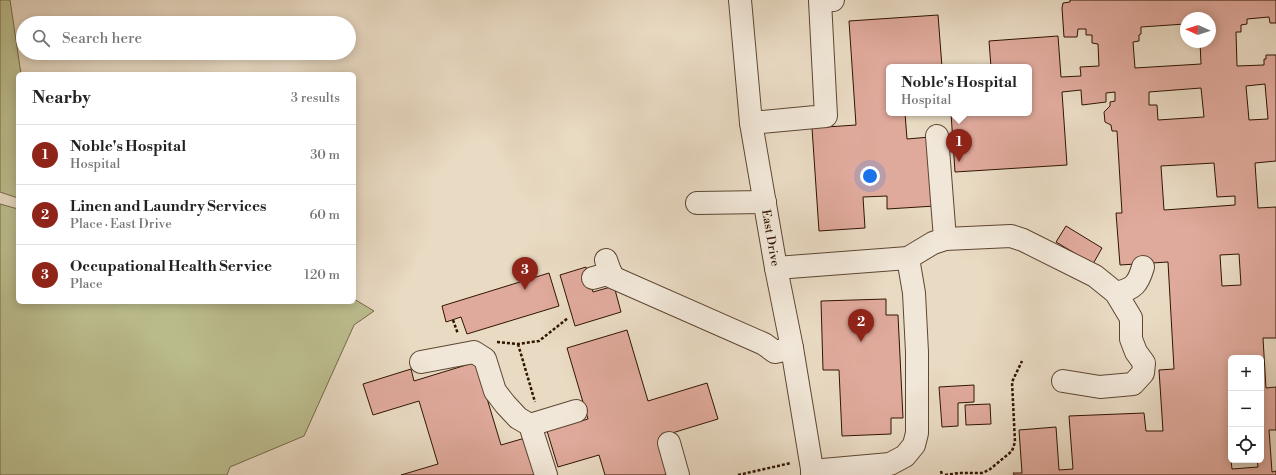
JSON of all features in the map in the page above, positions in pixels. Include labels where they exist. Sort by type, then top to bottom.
[{"type":"street","name":"East Drive","points":[[740,0],[751,123],[776,268],[792,348],[813,474]]},
{"type":"street","points":[[751,123],[826,116],[820,1],[833,0]]},
{"type":"street","points":[[937,136],[945,239]]},
{"type":"street","points":[[697,203],[765,202]]},
{"type":"street","points":[[776,268],[908,258],[933,243],[945,239],[1011,236],[1023,240],[1095,276],[1116,293],[1131,318],[1131,339],[1136,352],[1144,363],[1143,373],[1133,384],[1100,388],[1063,381]]},
{"type":"street","points":[[813,474],[823,470],[890,464],[905,456],[914,445],[917,433],[917,352],[914,293],[908,258]]},
{"type":"street","points":[[1116,293],[1129,290],[1140,279],[1143,267]]},
{"type":"street","points":[[603,270],[612,277],[764,344],[775,352],[792,348]]},
{"type":"street","points":[[421,362],[474,352],[485,359],[495,391],[518,418],[536,424],[576,411]]},
{"type":"street","points":[[536,424],[546,475]]},
{"type":"street","points":[[668,443],[678,475]]},
{"type":"path","points":[[496,342],[518,344],[540,341],[568,318]]},
{"type":"path","points":[[453,320],[458,335],[462,337]]},
{"type":"path","points":[[518,344],[536,424]]},
{"type":"path","points":[[945,475],[959,473],[982,474],[1012,451],[1015,442],[1012,382],[1022,361]]},
{"type":"path","points":[[738,475],[792,463]]},
{"type":"path","points":[[941,470],[942,475]]},
{"type":"green space","points":[[0,0],[10,0],[16,40],[16,60],[19,60],[21,72],[16,72],[16,197],[0,192]]},
{"type":"green space","points":[[0,204],[16,208],[16,304],[356,304],[356,300],[374,311],[354,325],[304,436],[230,467],[227,475],[0,475]]},
{"type":"building","points":[[1070,0],[1276,0],[1276,23],[1270,23],[1269,17],[1247,19],[1247,24],[1241,25],[1241,32],[1236,32],[1237,66],[1264,65],[1266,55],[1276,55],[1276,161],[1255,163],[1258,208],[1276,207],[1276,338],[1263,338],[1266,388],[1276,387],[1276,430],[1269,430],[1272,472],[1276,471],[1276,475],[1014,475],[1013,473],[1022,473],[1019,430],[1056,427],[1059,470],[1073,469],[1069,416],[1144,413],[1146,431],[1163,431],[1159,370],[1174,369],[1168,262],[1120,265],[1116,213],[1122,213],[1117,131],[1112,131],[1111,125],[1105,122],[1104,112],[1110,106],[1110,102],[1115,101],[1115,92],[1106,93],[1106,102],[1082,105],[1081,90],[1062,92],[1067,165],[955,172],[951,116],[1032,116],[1032,64],[991,64],[989,41],[1058,36],[1061,77],[1081,76],[1080,67],[1099,66],[1098,44],[1092,43],[1092,35],[1086,35],[1086,29],[1078,29],[1077,37],[1064,37],[1063,3],[1070,2]],"holes":[[[1180,12],[1216,12],[1216,48],[1200,48],[1201,64],[1135,68],[1133,42],[1139,41],[1141,27],[1180,24]],[[1265,84],[1268,119],[1249,120],[1246,86]],[[1201,88],[1204,117],[1158,120],[1157,105],[1149,105],[1149,92]],[[1214,163],[1217,197],[1235,196],[1235,205],[1164,210],[1161,166]],[[1239,254],[1241,285],[1222,286],[1220,255]]]},
{"type":"building","points":[[938,15],[942,64],[886,64],[886,116],[905,116],[907,139],[930,137],[935,206],[887,209],[887,196],[863,197],[865,228],[819,231],[812,128],[856,125],[849,21]]},
{"type":"building","points":[[1066,226],[1102,248],[1093,264],[1056,242]]},
{"type":"building","points":[[586,267],[593,292],[614,286],[621,312],[575,326],[560,275]]},
{"type":"building","points":[[549,273],[559,306],[467,334],[461,317],[446,322],[442,306]]},
{"type":"building","points":[[886,299],[886,315],[898,315],[903,418],[891,418],[891,434],[842,436],[839,370],[823,370],[821,301]]},
{"type":"building","points":[[627,330],[648,401],[707,383],[718,419],[659,437],[670,473],[664,475],[605,475],[599,455],[558,467],[547,431],[588,419],[567,348]]},
{"type":"building","points":[[476,362],[501,445],[525,438],[536,474],[401,475],[438,464],[419,401],[373,415],[363,384],[411,369],[414,381]]},
{"type":"building","points":[[974,385],[974,402],[958,403],[958,426],[942,427],[939,387]]},
{"type":"building","points":[[990,404],[991,424],[966,425],[965,405]]},
{"type":"place","name":"Noble's Hospital","points":[[959,162]]},
{"type":"place","name":"Occupational Health Service","points":[[525,290]]},
{"type":"place","name":"Linen and Laundry Services","points":[[861,342]]}]
